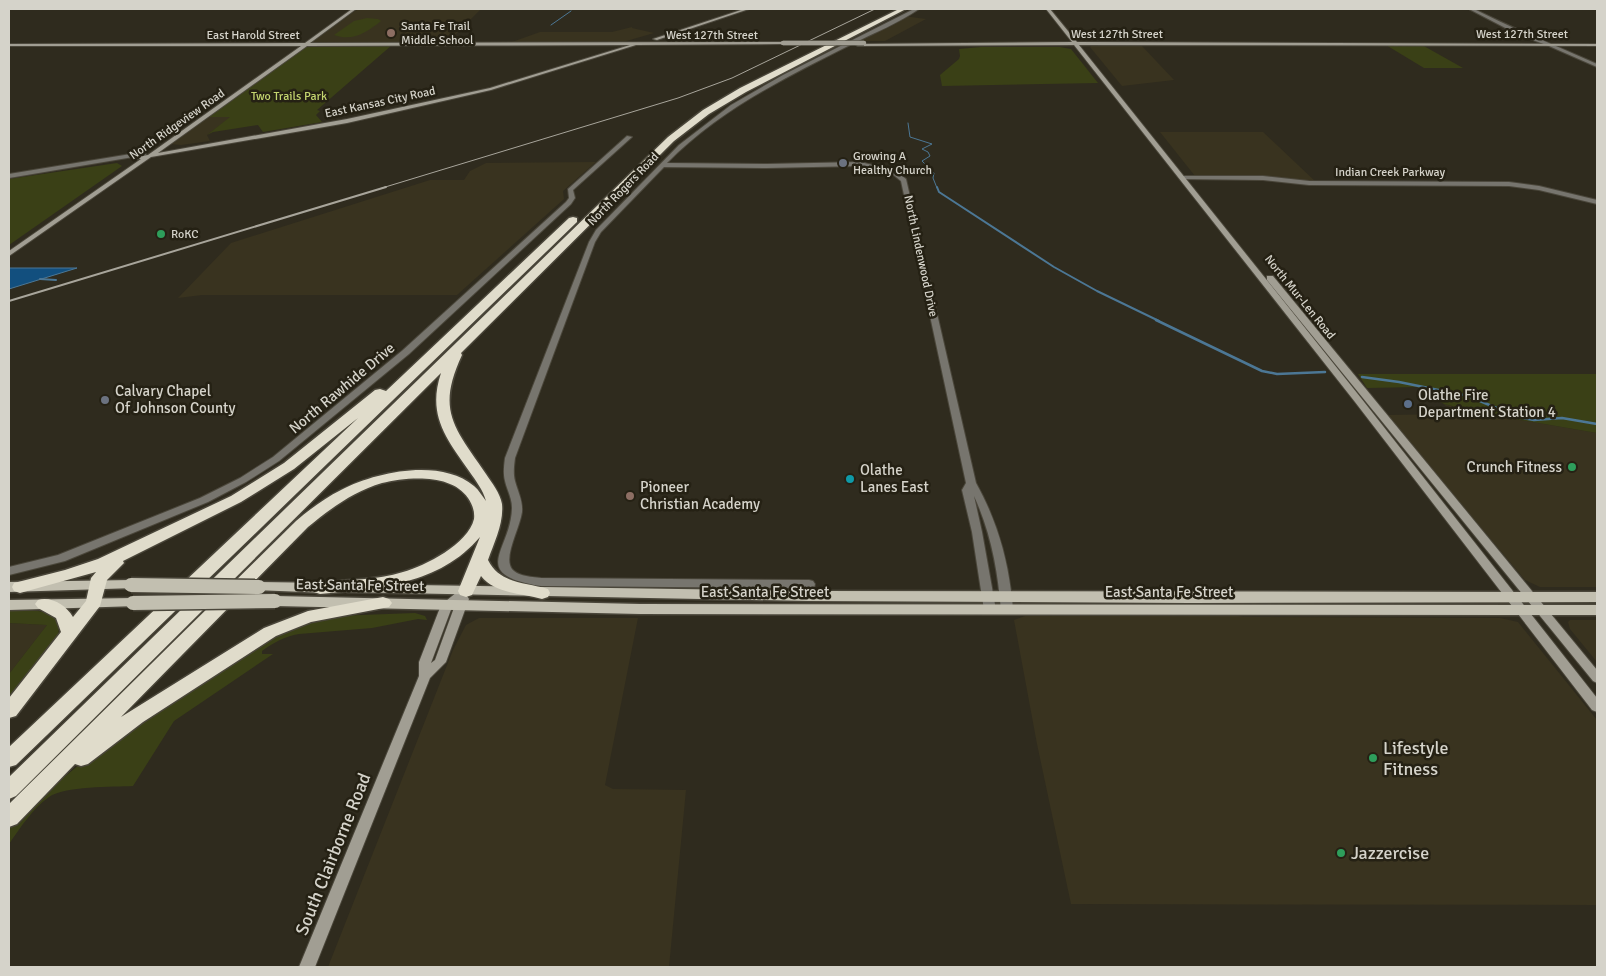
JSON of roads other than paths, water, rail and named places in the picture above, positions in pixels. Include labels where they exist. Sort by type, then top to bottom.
[{"type":"highway","points":[[621,174],[666,134],[715,99],[755,77],[893,9]]},
{"type":"highway","points":[[9,790],[650,158],[691,124],[754,84],[903,9]]},
{"type":"highway","points":[[9,759],[579,214]]},
{"type":"highway","points":[[14,587],[82,571],[132,550],[230,502],[273,477],[446,341]]},
{"type":"highway","points":[[458,601],[479,559],[492,524],[494,502],[489,489],[448,428],[441,400],[448,370],[464,341]]},
{"type":"highway","points":[[9,818],[302,524],[334,499],[370,482],[414,475],[434,476],[452,480],[467,488],[476,498],[481,511],[481,518],[475,533],[455,554],[441,563],[423,572],[399,579],[320,588]]},
{"type":"highway","points":[[9,711],[94,602],[97,585],[104,572],[132,550]]},
{"type":"highway","points":[[479,559],[484,573],[498,584],[542,592]]},
{"type":"highway","points":[[39,788],[136,717],[270,632],[308,617],[383,603]]},
{"type":"highway","points":[[44,604],[63,614],[68,621],[70,634]]},
{"type":"main road","name":"North Ridgeview Road","points":[[9,254],[349,9]]},
{"type":"main road","name":"North Ridgeview Road","points":[[9,247],[245,88],[354,9]]},
{"type":"main road","name":"East Kansas City Road","points":[[146,155],[347,121],[491,89],[742,9]]},
{"type":"main road","name":"East Kansas City Road","points":[[146,155],[346,120],[480,89],[607,47],[659,38],[747,9]]},
{"type":"main road","name":"North Mur-Len Road","points":[[1048,9],[1370,402],[1544,610],[1597,678]]},
{"type":"main road","points":[[1054,9],[1070,28]]},
{"type":"main road","points":[[659,38],[658,40],[660,41],[680,42]]},
{"type":"main road","name":"West 127th Street","points":[[644,42],[780,44],[1075,43]]},
{"type":"main road","name":"West 127th Street","points":[[634,43],[858,45],[1082,42],[1597,44]]},
{"type":"main road","points":[[1082,42],[1091,53]]},
{"type":"main road","name":"East Harold Street","points":[[9,45],[634,43]]},
{"type":"main road","name":"East Harold Street","points":[[497,44],[607,47]]},
{"type":"main road","name":"North Mur-Len Road","points":[[1098,62],[1520,610],[1597,707]]},
{"type":"main road","name":"East Santa Fe Street","points":[[14,587],[131,585],[320,588],[458,601],[640,609],[744,610],[809,596]]},
{"type":"main road","name":"East Santa Fe Street","points":[[9,606],[94,602],[275,601],[383,603],[458,601],[542,592],[809,596],[990,604],[1531,596],[1597,597]]},
{"type":"main road","points":[[640,609],[647,603],[654,601],[719,594]]},
{"type":"main road","name":"East Santa Fe Street","points":[[809,596],[811,607],[822,602],[843,602],[866,596],[990,604]]},
{"type":"main road","name":"South Clairborne Road","points":[[307,967],[425,676],[440,662],[458,601]]},
{"type":"main road","name":"East Santa Fe Street","points":[[1007,604],[1207,608],[1597,610]]},
{"type":"street","name":"North Rogers Road","points":[[506,568],[503,554],[517,508],[508,476],[510,458],[592,242],[598,231],[691,138],[733,106],[785,76],[917,9]]},
{"type":"street","points":[[1471,9],[1518,32],[1597,66]]},
{"type":"street","name":"North Rawhide Drive","points":[[9,571],[61,558],[204,500],[276,460],[406,352],[568,203],[572,198],[570,190],[629,137]]},
{"type":"street","name":"East Kansas City Road","points":[[9,177],[146,155]]},
{"type":"street","name":"North Lindenwood Drive","points":[[663,165],[767,166],[860,164],[882,167],[901,176],[905,183],[971,483],[981,498],[994,529],[1007,604]]},
{"type":"street","name":"Indian Creek Parkway","points":[[1186,178],[1263,178],[1308,183],[1509,184],[1539,188],[1597,202]]},
{"type":"street","name":"North Lindenwood Drive","points":[[971,483],[967,490],[990,604]]},
{"type":"street","name":"East Santa Fe Street","points":[[506,568],[514,576],[541,582],[809,596]]},
{"type":"water","points":[[9,268],[77,268],[9,289]]},
{"type":"waterway","points":[[551,25],[571,11]]},
{"type":"waterway","points":[[908,123],[910,137],[932,144],[922,149],[928,152],[930,156],[922,161],[934,173],[933,178],[937,188]]},
{"type":"waterway","points":[[937,187],[939,192],[1054,267],[1097,291],[1159,321]]},
{"type":"waterway","points":[[40,279],[56,280]]},
{"type":"waterway","points":[[1156,320],[1262,371],[1277,374],[1325,372]]},
{"type":"waterway","points":[[1362,377],[1399,382],[1468,396],[1518,417],[1534,420],[1562,418],[1597,424]]},
{"type":"railway","points":[[382,188],[678,98],[732,78],[875,9]]},
{"type":"railway","points":[[9,301],[386,187]]},
{"type":"place","name":"Santa Fe Trail Middle School","points":[[391,33]]},
{"type":"place","name":"Growing A Healthy Church","points":[[843,163]]},
{"type":"place","name":"RoKC","points":[[161,234]]},
{"type":"place","name":"Calvary Chapel Of Johnson County","points":[[105,400]]},
{"type":"place","name":"Olathe Fire Department Station 4","points":[[1408,404]]},
{"type":"place","name":"Crunch Fitness","points":[[1572,467]]},
{"type":"place","name":"Olathe Lanes East","points":[[850,479]]},
{"type":"place","name":"Pioneer Christian Academy","points":[[630,496]]},
{"type":"place","name":"Lifestyle Fitness","points":[[1373,758]]},
{"type":"place","name":"Jazzercise","points":[[1341,853]]},
{"type":"park label","name":"Two Trails Park","points":[[289,96]]}]
